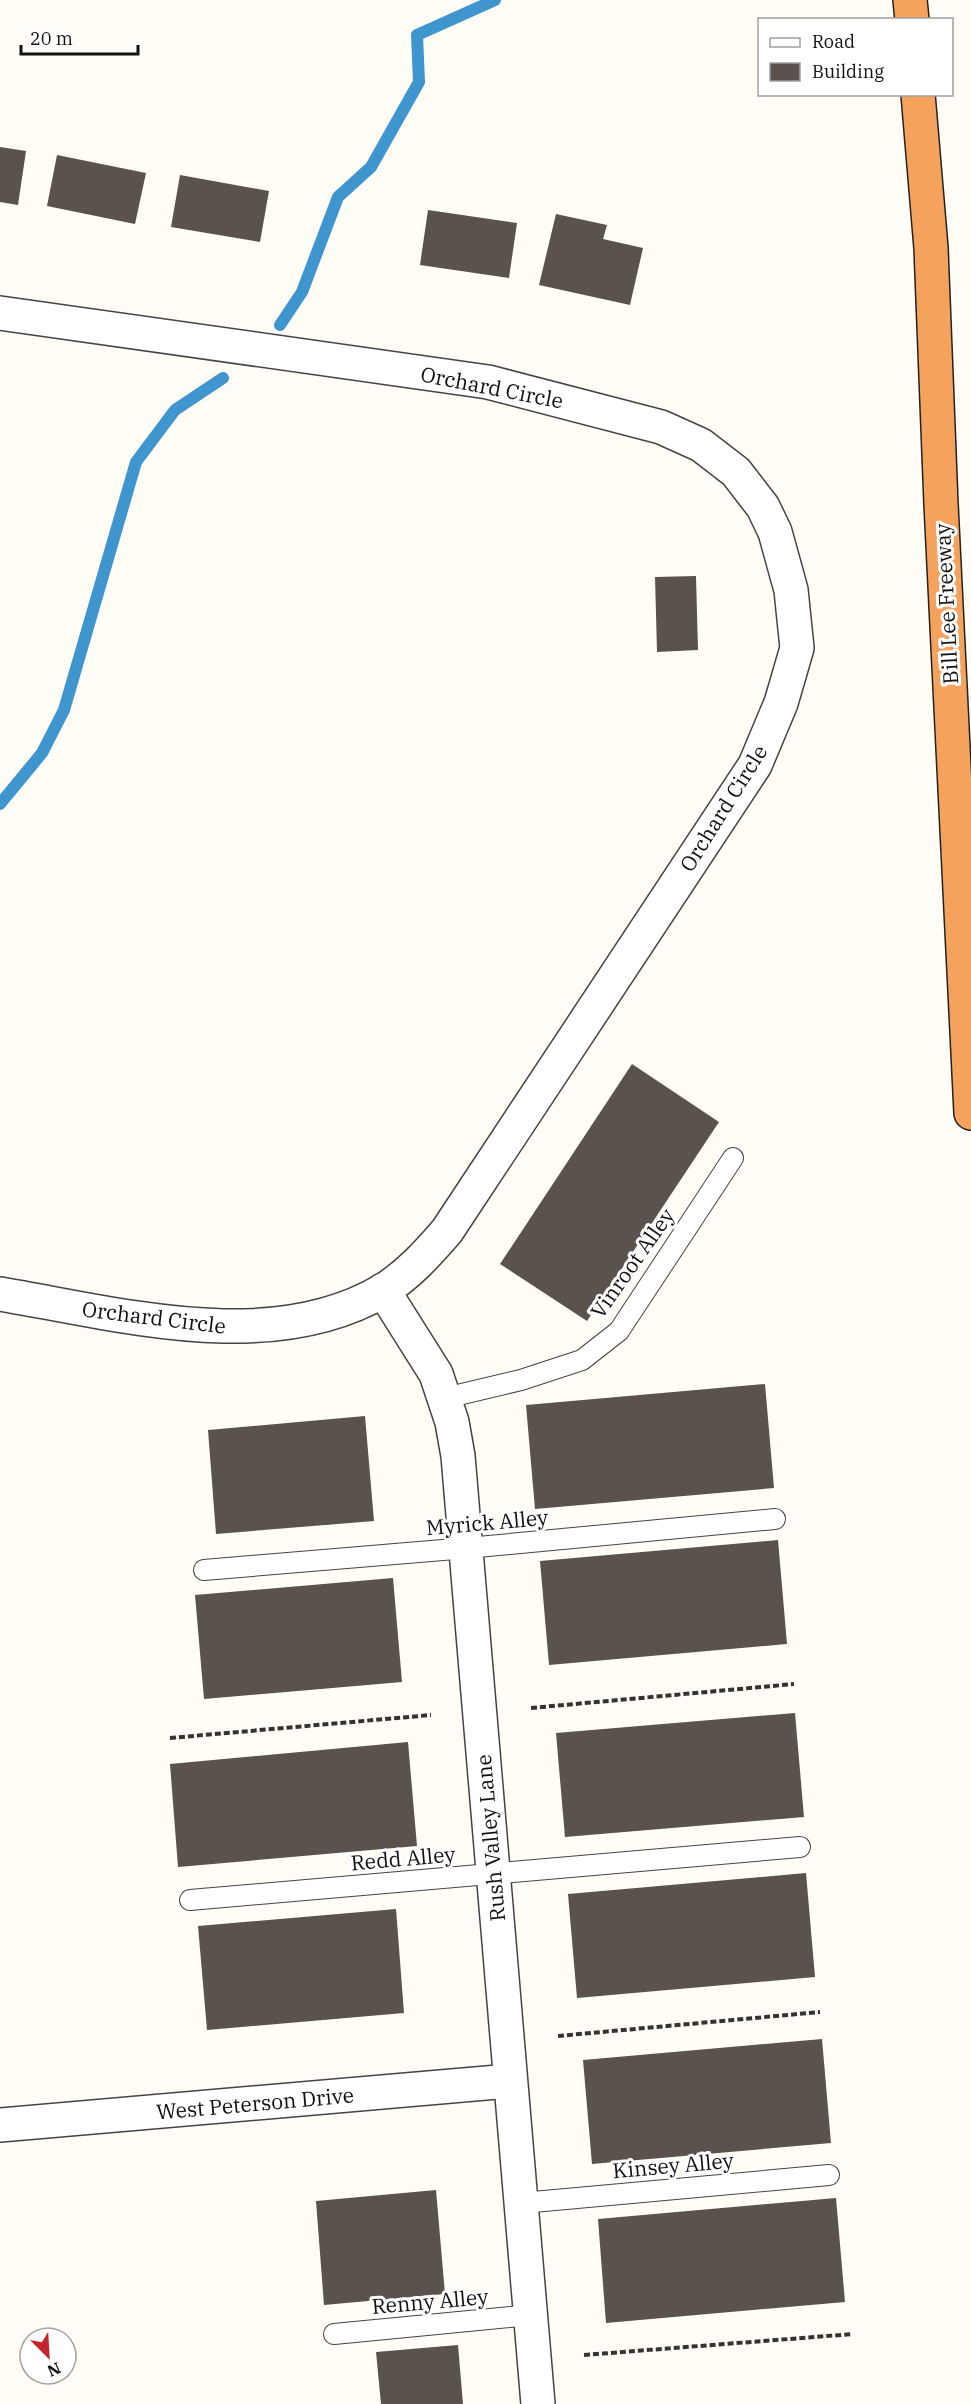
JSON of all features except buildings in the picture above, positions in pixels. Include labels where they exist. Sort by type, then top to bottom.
[{"type":"highway","points":[[910,0],[912,18]]},
{"type":"highway","name":"Bill Lee Freeway","points":[[918,96],[931,248],[941,504],[971,1113]]},
{"type":"street","name":"Orchard Circle","points":[[0,313],[488,382],[661,427],[701,445],[736,472],[763,507],[775,532],[791,591],[796,648],[781,703],[755,765],[447,1232],[415,1267],[383,1290],[338,1310],[294,1321],[236,1328],[182,1324],[0,1294]]},
{"type":"street","name":"Rush Valley Lane","points":[[383,1290],[436,1374],[445,1398],[458,1456],[538,2404]]},
{"type":"street","name":"West Peterson Drive","points":[[0,2125],[510,2081]]},
{"type":"lane","name":"Vinroot Alley","points":[[445,1398],[521,1380],[582,1360],[619,1331],[733,1158]]},
{"type":"lane","name":"Myrick Alley","points":[[204,1570],[775,1519]]},
{"type":"lane","name":"Redd Alley","points":[[190,1900],[800,1847]]},
{"type":"lane","name":"Kinsey Alley","points":[[522,2203],[829,2175]]},
{"type":"lane","name":"Renny Alley","points":[[334,2334],[531,2315]]},
{"type":"path","points":[[531,1708],[794,1684]]},
{"type":"path","points":[[170,1738],[431,1715]]},
{"type":"path","points":[[558,2036],[820,2012]]},
{"type":"path","points":[[585,2355],[852,2334]]},
{"type":"waterway","points":[[280,325],[302,292],[338,197],[371,167],[419,82],[417,35],[495,0]]},
{"type":"waterway","points":[[0,804],[42,753],[64,710],[136,462],[175,410],[223,378]]}]
